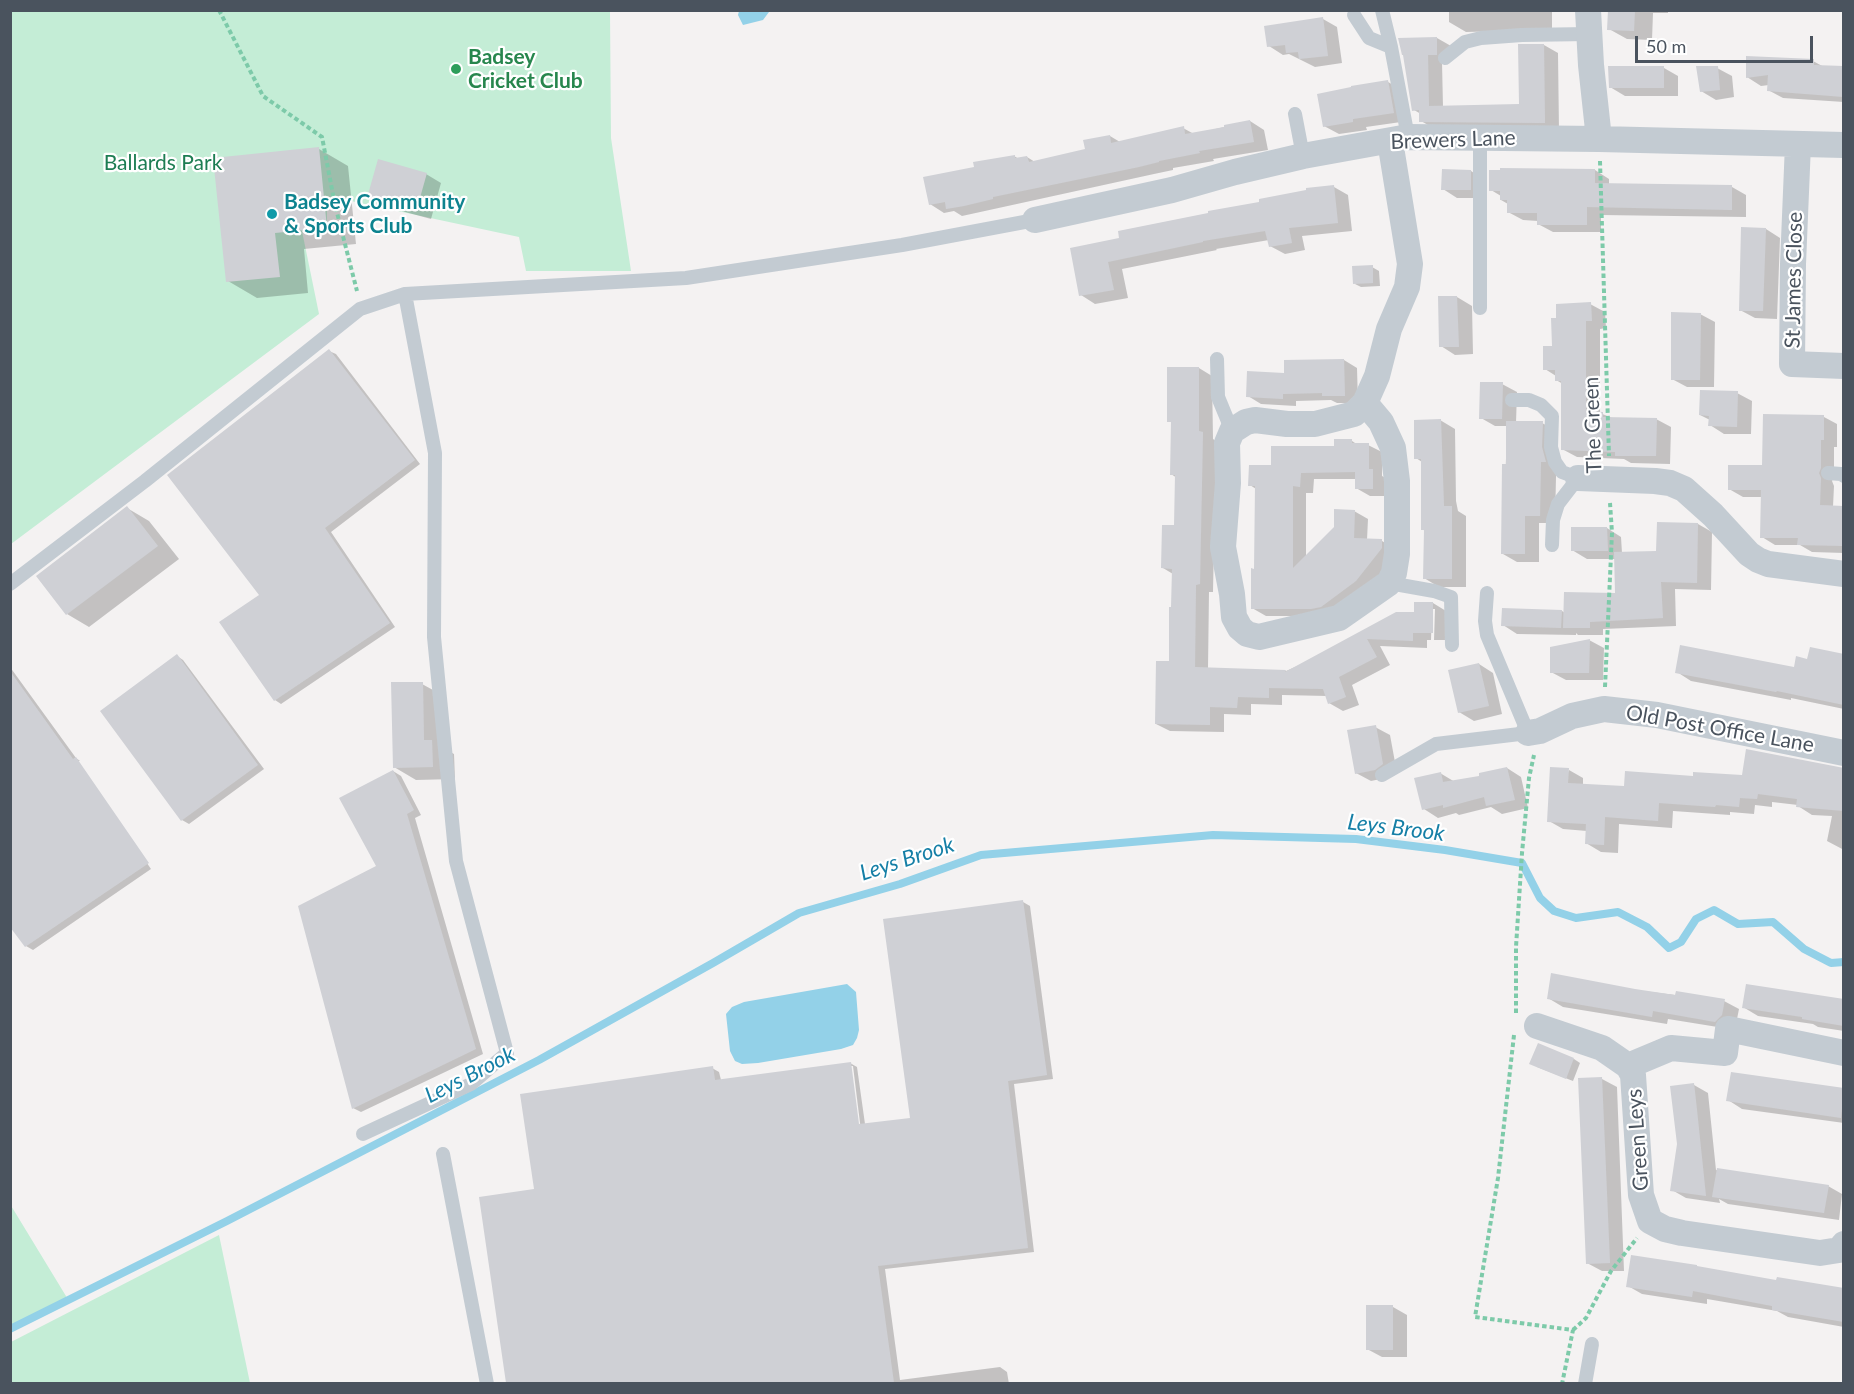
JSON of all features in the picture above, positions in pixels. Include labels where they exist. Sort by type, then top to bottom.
[{"type":"street","points":[[1588,22],[1599,139]]},
{"type":"street","points":[[1365,404],[1381,422],[1393,448],[1398,481],[1397,554],[1394,573],[1389,583],[1338,618],[1259,637],[1247,634],[1240,628],[1233,616],[1233,594],[1223,548],[1228,483],[1227,443],[1232,431],[1246,422],[1255,420],[1287,424],[1315,424],[1354,414],[1365,404],[1377,376],[1389,329],[1407,287],[1410,264],[1399,139]]},
{"type":"street","name":"Brewers Lane","points":[[1035,220],[1172,190],[1303,156],[1399,139],[1599,139],[1844,145]]},
{"type":"street","name":"St James Close","points":[[1798,144],[1792,364],[1844,366]]},
{"type":"street","points":[[1578,478],[1670,483],[1684,489],[1713,515],[1749,554],[1758,560],[1768,564],[1844,574]]},
{"type":"street","name":"Old Post Office Lane","points":[[1534,732],[1572,716],[1604,709],[1658,715],[1844,753]]},
{"type":"street","name":"Green Leys","points":[[1522,1026],[1602,1048],[1628,1066],[1633,1075],[1641,1195],[1650,1221],[1682,1233],[1820,1253],[1842,1250]]},
{"type":"street","points":[[1628,1066],[1671,1048],[1725,1053],[1728,1029],[1844,1053]]},
{"type":"lane","points":[[1382,10],[1392,47],[1399,139]]},
{"type":"lane","points":[[1354,15],[1369,38],[1392,47]]},
{"type":"lane","points":[[1445,58],[1465,42],[1481,38],[1522,35],[1588,22]]},
{"type":"lane","points":[[1295,114],[1303,156]]},
{"type":"lane","points":[[1480,138],[1480,308]]},
{"type":"lane","points":[[10,584],[154,474],[360,309],[405,294],[686,278],[902,245],[1035,220]]},
{"type":"lane","points":[[363,1134],[471,1083],[507,1053],[456,861],[434,637],[435,453],[405,294]]},
{"type":"lane","points":[[1217,359],[1218,397],[1232,431]]},
{"type":"lane","points":[[1512,400],[1529,400],[1541,405],[1552,416],[1551,447],[1555,462],[1562,472],[1578,478],[1558,504],[1553,520],[1552,545]]},
{"type":"lane","points":[[1827,473],[1844,476]]},
{"type":"lane","points":[[1389,583],[1434,591],[1451,597],[1452,645]]},
{"type":"lane","points":[[1382,775],[1436,744],[1534,732],[1487,635],[1485,621],[1487,593]]},
{"type":"lane","points":[[443,1154],[487,1383]]},
{"type":"lane","points":[[1585,1383],[1592,1344]]},
{"type":"path","points":[[219,10],[263,96],[322,137],[335,205],[356,284],[360,309]]},
{"type":"path","name":"The Green","points":[[1599,139],[1612,533],[1604,709]]},
{"type":"path","points":[[1534,732],[1522,853],[1516,947],[1522,1026],[1475,1317],[1573,1330]]},
{"type":"path","points":[[1562,1383],[1573,1330],[1586,1318],[1611,1271],[1650,1221]]},
{"type":"green space","name":"Ballards Park","points":[[11,11],[610,11],[611,138],[631,271],[526,271],[519,237],[351,201],[327,204],[327,228],[302,231],[319,314],[11,544]]},
{"type":"green space","points":[[10,1204],[69,1301],[11,1329],[10,1329]]},
{"type":"green space","points":[[219,1235],[250,1383],[11,1383],[11,1342]]},
{"type":"water","points":[[769,10],[769,12],[763,20],[743,25],[738,15],[739,11]]},
{"type":"water","points":[[847,984],[856,992],[859,1030],[853,1045],[758,1063],[742,1064],[735,1061],[730,1051],[726,1014],[732,1007],[744,1002]]},
{"type":"building","points":[[1608,10],[1635,10],[1634,31],[1607,30]]},
{"type":"building","points":[[1323,17],[1328,56],[1299,59],[1298,52],[1286,53],[1285,45],[1267,47],[1264,26]]},
{"type":"building","points":[[1437,37],[1437,55],[1428,55],[1429,106],[1519,104],[1518,44],[1544,44],[1545,123],[1419,122],[1419,110],[1412,111],[1398,38]]},
{"type":"building","points":[[1746,56],[1814,59],[1814,65],[1844,66],[1844,97],[1767,91],[1768,75],[1746,78]]},
{"type":"building","points":[[1608,66],[1664,66],[1664,88],[1609,88]]},
{"type":"building","points":[[1696,66],[1718,66],[1720,90],[1700,92]]},
{"type":"building","points":[[1388,80],[1394,113],[1353,119],[1353,122],[1323,127],[1317,94]]},
{"type":"building","points":[[1250,120],[1254,142],[1199,151],[1200,153],[993,197],[993,199],[964,206],[946,209],[945,202],[929,205],[923,177],[974,167],[973,162],[1015,155],[1015,158],[1027,156],[1029,162],[1085,149],[1083,140],[1110,135],[1111,143],[1184,126],[1185,134]]},
{"type":"building","name":"Badsey Community & Sports Club","points":[[319,147],[327,228],[275,233],[280,277],[226,282],[213,158]]},
{"type":"building","points":[[378,159],[427,173],[416,212],[367,198]]},
{"type":"building","points":[[1500,168],[1595,169],[1595,183],[1732,185],[1732,210],[1587,207],[1587,225],[1537,225],[1537,213],[1507,213],[1507,200],[1500,200],[1500,191],[1489,191],[1489,170],[1500,170]]},
{"type":"building","points":[[1442,169],[1471,170],[1471,190],[1441,190]]},
{"type":"building","points":[[1334,185],[1338,223],[1289,228],[1292,243],[1269,247],[1265,231],[1203,241],[1108,262],[1114,290],[1079,296],[1070,248],[1119,238],[1118,231],[1259,202],[1259,199],[1306,190],[1306,188]]},
{"type":"building","points":[[1741,227],[1766,228],[1763,311],[1739,311]]},
{"type":"building","points":[[1373,265],[1373,283],[1353,284],[1352,266]]},
{"type":"building","points":[[1438,296],[1457,296],[1459,347],[1439,347]]},
{"type":"building","points":[[1591,302],[1592,321],[1586,321],[1586,411],[1603,412],[1603,417],[1657,418],[1656,456],[1615,456],[1615,452],[1561,450],[1561,381],[1555,381],[1555,370],[1543,370],[1543,346],[1552,346],[1551,318],[1556,318],[1556,304]]},
{"type":"building","points":[[1671,312],[1701,313],[1700,380],[1671,380]]},
{"type":"building","points":[[329,349],[415,460],[325,528],[390,623],[274,701],[219,622],[259,595],[167,475]]},
{"type":"building","points":[[1344,359],[1345,396],[1322,396],[1322,393],[1283,394],[1283,399],[1246,397],[1247,371],[1284,373],[1284,360]]},
{"type":"building","points":[[1167,367],[1199,367],[1199,431],[1203,432],[1200,584],[1196,585],[1195,667],[1286,670],[1285,672],[1396,612],[1414,612],[1414,602],[1433,602],[1433,633],[1413,633],[1413,641],[1367,639],[1377,657],[1339,677],[1346,697],[1328,704],[1323,689],[1269,688],[1269,698],[1238,697],[1237,708],[1210,707],[1210,725],[1155,724],[1156,661],[1169,661],[1169,607],[1171,607],[1172,569],[1161,568],[1162,525],[1174,525],[1175,475],[1170,475],[1171,422],[1167,422]]},
{"type":"building","points":[[1480,382],[1503,382],[1502,419],[1479,419]]},
{"type":"building","points":[[1700,390],[1738,391],[1737,427],[1708,426],[1709,416],[1699,415]]},
{"type":"building","points":[[1763,414],[1824,415],[1824,440],[1821,440],[1819,473],[1821,478],[1820,505],[1844,506],[1844,546],[1797,545],[1798,538],[1760,538],[1761,490],[1728,490],[1728,465],[1762,465]]},
{"type":"building","points":[[1441,419],[1444,506],[1452,506],[1452,579],[1423,579],[1424,530],[1421,530],[1421,459],[1414,459],[1414,420]]},
{"type":"building","points":[[1506,421],[1543,421],[1542,447],[1546,462],[1541,462],[1540,516],[1525,516],[1525,554],[1501,554],[1502,464],[1506,464]]},
{"type":"building","points":[[1334,439],[1352,439],[1352,443],[1369,443],[1369,469],[1373,469],[1373,489],[1355,489],[1355,472],[1301,473],[1300,487],[1293,486],[1293,568],[1334,527],[1334,509],[1355,510],[1354,538],[1382,539],[1382,548],[1356,581],[1321,607],[1251,609],[1255,486],[1248,486],[1249,465],[1271,465],[1271,446],[1334,446]]},
{"type":"building","points":[[127,506],[158,546],[66,615],[36,576]]},
{"type":"building","points":[[1657,522],[1698,523],[1697,583],[1661,582],[1663,618],[1590,622],[1590,628],[1563,628],[1564,592],[1615,593],[1614,552],[1656,551]]},
{"type":"building","points":[[1571,527],[1607,527],[1608,551],[1571,551]]},
{"type":"building","points":[[1502,608],[1562,610],[1561,628],[1501,626]]},
{"type":"building","points":[[1590,639],[1589,673],[1550,673],[1550,647]]},
{"type":"building","points":[[1680,645],[1794,667],[1796,656],[1807,659],[1810,647],[1844,654],[1844,705],[1675,673]]},
{"type":"building","points":[[177,654],[258,765],[181,821],[100,711]]},
{"type":"building","points":[[1479,663],[1489,706],[1458,713],[1448,670]]},
{"type":"building","points":[[10,671],[73,759],[76,757],[149,863],[25,947],[10,927]]},
{"type":"building","points":[[391,682],[423,682],[424,740],[432,740],[433,767],[393,768]]},
{"type":"building","points":[[1376,725],[1383,764],[1375,770],[1355,774],[1347,730]]},
{"type":"building","points":[[1746,749],[1844,768],[1844,811],[1796,807],[1797,799],[1758,794],[1757,799],[1740,798],[1739,807],[1659,803],[1658,821],[1605,817],[1604,845],[1585,844],[1586,824],[1547,822],[1550,767],[1569,768],[1568,783],[1624,786],[1625,771],[1693,776],[1693,772],[1742,775]]},
{"type":"building","points":[[1507,767],[1515,800],[1486,806],[1484,797],[1443,808],[1443,805],[1422,810],[1414,778],[1441,772],[1443,782],[1479,776],[1479,773]]},
{"type":"building","points":[[393,770],[414,810],[407,814],[476,1049],[352,1109],[298,906],[376,866],[339,798]]},
{"type":"building","points":[[1023,900],[1047,1075],[1008,1081],[1028,1248],[878,1266],[894,1383],[506,1383],[479,1197],[534,1189],[520,1094],[713,1066],[715,1080],[851,1062],[859,1124],[910,1118],[883,919]]},
{"type":"building","points":[[1551,973],[1675,995],[1676,991],[1725,999],[1722,1015],[1715,1022],[1653,1011],[1652,1017],[1547,999]]},
{"type":"building","points":[[1746,984],[1844,999],[1844,1026],[1742,1008]]},
{"type":"building","points":[[1538,1043],[1574,1058],[1566,1079],[1529,1064]]},
{"type":"building","points":[[1731,1072],[1844,1088],[1841,1118],[1726,1101]]},
{"type":"building","points":[[1602,1077],[1610,1263],[1586,1264],[1578,1078]]},
{"type":"building","points":[[1694,1083],[1706,1196],[1670,1191],[1677,1144],[1670,1086]]},
{"type":"building","points":[[1717,1168],[1829,1185],[1824,1213],[1712,1197]]},
{"type":"building","points":[[1631,1255],[1776,1280],[1777,1277],[1844,1288],[1844,1322],[1772,1310],[1772,1306],[1693,1291],[1692,1297],[1626,1287]]},
{"type":"building","points":[[1366,1305],[1393,1305],[1393,1350],[1366,1350]]},
{"type":"waterway","name":"Leys Brook","points":[[10,1329],[227,1221],[539,1060],[799,913],[900,884],[981,855],[1213,835],[1356,839],[1445,850],[1522,863],[1540,898],[1554,911],[1576,918],[1618,912],[1647,927],[1669,948],[1681,942],[1696,919],[1714,910],[1738,924],[1773,922],[1804,949],[1831,963],[1844,962]]},
{"type":"place","name":"Badsey Cricket Club","points":[[456,69]]},
{"type":"place","name":"Badsey Community & Sports Club","points":[[272,214]]}]
